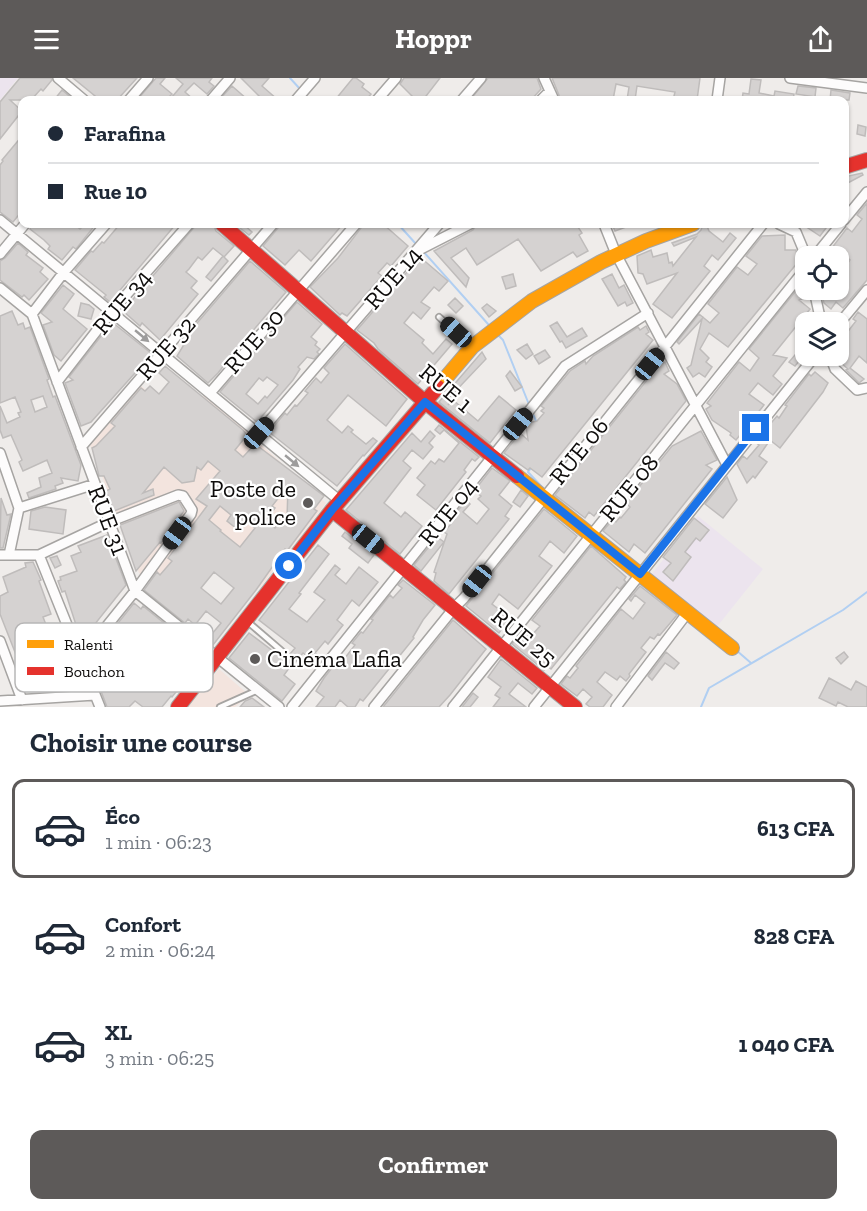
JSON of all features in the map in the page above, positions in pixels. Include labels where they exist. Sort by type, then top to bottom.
[{"type":"main road","points":[[849,165],[867,160]]},
{"type":"main road","name":"RUE 1","points":[[227,228],[425,402],[732,648]]},
{"type":"main road","points":[[213,662],[336,506],[472,347],[517,311],[616,255],[682,228]]},
{"type":"main road","name":"RUE 25","points":[[336,506],[403,568],[575,707]]},
{"type":"main road","points":[[178,707],[190,692]]},
{"type":"street","points":[[57,78],[79,96]]},
{"type":"street","points":[[132,96],[148,78]]},
{"type":"street","points":[[214,96],[230,78]]},
{"type":"street","points":[[300,96],[315,78]]},
{"type":"street","points":[[380,96],[396,78]]},
{"type":"street","points":[[465,96],[481,78]]},
{"type":"street","points":[[544,78],[552,96]]},
{"type":"street","points":[[718,96],[720,78]]},
{"type":"street","points":[[790,78],[867,88]]},
{"type":"street","points":[[545,96],[550,91]]},
{"type":"street","points":[[849,213],[867,192]]},
{"type":"street","points":[[0,220],[259,433],[336,506]]},
{"type":"street","points":[[0,254],[22,228]]},
{"type":"street","points":[[0,288],[32,314],[64,272],[102,228]]},
{"type":"street","name":"RUE 34","points":[[57,382],[112,311],[185,228]]},
{"type":"street","name":"RUE 32","points":[[81,447],[269,228]]},
{"type":"street","name":"RUE 30","points":[[210,393],[353,228]]},
{"type":"street","name":"RUE 14","points":[[259,433],[435,228]]},
{"type":"street","points":[[417,249],[462,228]]},
{"type":"street","points":[[606,228],[616,255],[727,465]]},
{"type":"street","name":"RUE 06","points":[[374,707],[760,228]]},
{"type":"street","points":[[788,228],[796,232],[802,246]]},
{"type":"street","points":[[823,246],[838,228]]},
{"type":"street","name":"RUE 08","points":[[453,707],[795,282]]},
{"type":"street","points":[[849,312],[867,290]]},
{"type":"street","name":"RUE 04","points":[[292,707],[565,366],[648,313]]},
{"type":"street","name":"RUE 31","points":[[32,314],[135,591]]},
{"type":"street","points":[[534,707],[806,366]]},
{"type":"street","points":[[834,366],[862,388]]},
{"type":"street","points":[[0,453],[19,508],[4,555],[39,555],[109,522],[178,495],[183,496],[192,512],[109,623]]},
{"type":"street","points":[[19,508],[95,484]]},
{"type":"street","points":[[39,555],[67,623]]},
{"type":"street","points":[[135,591],[175,623]]},
{"type":"street","points":[[616,707],[688,612]]},
{"type":"street","points":[[0,641],[15,681]]},
{"type":"street","points":[[213,654],[279,707]]},
{"type":"street","points":[[19,692],[22,700]]},
{"type":"street","points":[[94,692],[100,707]]},
{"type":"street","points":[[0,701],[95,695]]},
{"type":"lane","points":[[439,317],[472,347]]},
{"type":"lane","points":[[246,621],[284,651]]},
{"type":"lane","points":[[220,707],[258,690]]},
{"type":"shaded area","points":[[0,78],[18,78],[0,100]]},
{"type":"shaded area","points":[[140,385],[182,421],[205,394],[326,503],[260,588],[221,555],[178,605],[139,573],[90,445]]},
{"type":"shaded area","points":[[698,516],[763,569],[716,628],[651,575]]},
{"type":"shaded area","points":[[219,669],[249,695],[235,707],[187,707],[200,692],[213,692],[213,676]]},
{"type":"building","points":[[20,78],[51,78],[52,80],[43,91],[41,89],[35,96],[18,96],[18,100],[10,100],[18,107],[18,116],[0,139],[0,102]]},
{"type":"building","points":[[73,78],[137,78],[121,96],[95,96]]},
{"type":"building","points":[[156,78],[165,78],[160,84],[172,94],[170,96],[140,96]]},
{"type":"building","points":[[176,78],[212,78],[209,82],[214,86],[207,94],[194,83],[185,92],[190,96],[173,96],[183,84]]},
{"type":"building","points":[[241,78],[269,78],[262,86],[273,96],[259,96]]},
{"type":"building","points":[[353,78],[364,84],[362,87],[371,94],[369,96],[338,96]]},
{"type":"building","points":[[404,78],[440,78],[426,96],[412,96],[400,84]]},
{"type":"building","points":[[488,78],[537,78],[541,89],[535,96],[473,96]]},
{"type":"building","points":[[552,78],[700,78],[698,96],[674,96],[675,92],[637,86],[636,96],[628,96],[629,87],[616,84],[614,96],[559,96]]},
{"type":"building","points":[[751,79],[761,80],[759,93],[774,96],[743,96],[743,93],[749,94]]},
{"type":"building","points":[[232,86],[243,96],[223,96]]},
{"type":"building","points":[[798,86],[816,88],[815,96],[796,94]]},
{"type":"building","points":[[62,90],[69,96],[57,96]]},
{"type":"building","points":[[831,90],[850,93],[849,100],[849,96],[830,96]]},
{"type":"building","points":[[775,91],[794,94],[794,96],[774,96]]},
{"type":"building","points":[[858,125],[866,127],[865,136],[857,134]]},
{"type":"building","points":[[18,141],[18,216],[13,222],[0,212],[0,165]]},
{"type":"building","points":[[862,173],[863,175],[849,182],[849,176]]},
{"type":"building","points":[[867,203],[867,280],[843,308],[836,302],[831,309],[823,300],[849,300],[849,246],[833,246],[847,228],[852,232],[862,219],[857,215]]},
{"type":"building","points":[[93,228],[76,249],[73,247],[62,260],[48,249],[50,246],[44,240],[30,229]]},
{"type":"building","points":[[117,228],[173,228],[110,302],[104,297],[106,295],[75,270],[91,251],[93,252],[102,242],[104,243]]},
{"type":"building","points":[[194,228],[215,228],[234,246],[224,257],[228,261],[211,281],[206,277],[223,256],[213,248],[202,260],[198,257],[186,272],[197,281],[191,288],[198,294],[160,340],[142,323],[140,326],[123,311]]},
{"type":"building","points":[[240,228],[248,228],[252,232],[249,235]]},
{"type":"building","points":[[278,228],[340,228],[311,261],[299,250],[285,265],[263,246]]},
{"type":"building","points":[[361,228],[388,228],[408,246],[391,266],[387,263],[378,273],[382,276],[347,316],[342,313],[340,315],[310,287],[338,258]]},
{"type":"building","points":[[474,228],[579,228],[582,233],[579,235],[588,251],[577,257],[573,252],[541,271],[518,239],[477,265],[466,248],[451,258],[469,278],[466,287],[434,251]]},
{"type":"building","points":[[708,228],[723,242],[730,233],[736,238],[718,260],[712,255],[704,266],[710,271],[672,318],[653,304],[677,273],[647,284],[643,274],[638,273],[637,256],[651,250],[653,257],[667,253],[669,263],[672,262],[673,266],[696,237],[674,246],[672,243],[697,234]]},
{"type":"building","points":[[808,228],[826,228],[820,236]]},
{"type":"building","points":[[785,235],[785,250],[795,250],[795,266],[728,347],[709,333],[700,349],[709,358],[706,362],[712,367],[705,377],[699,373],[693,377],[687,368],[691,365],[702,319],[679,344],[677,342],[699,314],[710,323],[719,313],[708,304],[737,267],[748,275],[757,264],[746,256],[762,236]]},
{"type":"building","points":[[18,243],[28,252],[26,255],[43,268],[40,272],[48,279],[29,300],[0,280],[0,261]]},
{"type":"building","points":[[420,257],[448,281],[439,291],[434,287],[421,302],[430,308],[421,319],[413,312],[404,323],[424,340],[422,343],[433,354],[446,339],[452,344],[418,384],[357,330]]},
{"type":"building","points":[[250,261],[286,292],[208,383],[177,356],[188,338],[186,336]]},
{"type":"building","points":[[513,274],[516,286],[506,289],[502,277]]},
{"type":"building","points":[[612,274],[619,288],[624,285],[633,303],[627,306],[625,302],[618,306],[602,279]]},
{"type":"building","points":[[63,285],[74,294],[63,309],[87,329],[61,361],[54,355],[43,325],[52,322],[41,313]]},
{"type":"building","points":[[795,292],[795,300],[799,300],[810,309],[808,312],[795,312],[795,328],[773,355],[787,358],[773,376],[782,384],[773,395],[758,383],[749,394],[764,405],[736,440],[730,435],[731,433],[712,420],[706,409],[711,406],[707,403],[739,362],[750,371],[759,358],[749,349]]},
{"type":"building","points":[[455,298],[463,306],[456,313],[448,305]]},
{"type":"building","points":[[297,302],[322,324],[311,337],[317,342],[315,345],[320,349],[317,352],[319,354],[314,359],[307,357],[298,367],[300,369],[293,380],[257,422],[220,392]],"holes":[[[267,377],[278,385],[267,398],[265,396],[258,404],[246,394],[259,378],[263,381]]]},
{"type":"building","points":[[81,303],[94,309],[91,319],[78,316]]},
{"type":"building","points":[[487,304],[496,311],[489,317],[482,308]]},
{"type":"building","points":[[12,311],[18,325],[23,323],[25,329],[30,327],[49,379],[47,380],[53,397],[55,396],[81,465],[78,481],[61,478],[63,483],[55,486],[56,489],[29,498],[27,493],[41,487],[39,478],[52,473],[47,460],[23,471],[19,462],[22,460],[11,435],[3,438],[0,430],[0,406],[7,423],[20,417],[18,413],[21,412],[15,397],[0,403],[0,316]],"holes":[[[43,396],[47,407],[35,412],[31,400]]]},
{"type":"building","points":[[858,312],[867,319],[867,363],[859,356],[850,368],[864,379],[859,383],[845,366],[849,366],[849,330],[856,321],[853,319]]},
{"type":"building","points":[[112,322],[152,354],[91,422],[81,426],[65,383],[73,380],[69,377]]},
{"type":"building","points":[[557,322],[567,337],[582,328],[587,336],[566,348],[550,326]]},
{"type":"building","points":[[646,326],[649,332],[646,334],[653,340],[542,477],[504,453],[520,433],[528,440],[526,426],[528,423],[537,421],[544,413],[541,411],[544,408],[541,406],[570,371],[585,361],[586,364],[593,356],[638,327],[640,330]]},
{"type":"building","points":[[345,344],[407,399],[386,426],[348,395],[327,420],[342,433],[348,426],[353,430],[351,432],[366,444],[373,438],[377,441],[337,486],[269,432],[285,413],[287,415],[295,405],[297,406],[308,393],[305,391],[316,378],[321,383],[329,373],[324,368]]},
{"type":"building","points":[[527,344],[533,354],[526,359],[517,350]]},
{"type":"building","points":[[545,350],[550,357],[539,364],[534,356]]},
{"type":"building","points":[[482,352],[486,359],[448,399],[450,402],[448,405],[454,401],[478,421],[499,396],[516,410],[490,443],[439,402]]},
{"type":"building","points":[[795,355],[795,366],[789,362]]},
{"type":"building","points":[[665,362],[669,371],[664,374],[677,384],[686,401],[594,516],[589,512],[585,518],[555,495],[659,365]]},
{"type":"building","points":[[165,366],[243,430],[247,435],[235,450],[243,457],[255,444],[324,496],[314,509],[317,511],[287,551],[285,549],[213,645],[213,633],[221,623],[206,611],[197,623],[188,619],[185,623],[144,590],[157,572],[160,575],[172,561],[168,558],[207,506],[196,499],[220,471],[208,461],[201,470],[197,467],[194,481],[182,483],[164,467],[143,493],[153,489],[154,495],[114,511],[106,491],[110,489],[104,476],[99,476],[92,448],[115,426],[111,423],[141,388],[145,391],[150,386],[159,394],[169,382],[159,373]],"holes":[[[288,486],[287,519],[285,516],[275,528],[265,521],[275,508],[272,506]],[[220,506],[231,515],[227,521],[237,529],[245,520],[255,528],[240,547],[209,520]],[[214,572],[234,588],[221,604],[201,588]]]},
{"type":"building","points":[[510,371],[522,387],[515,391],[506,376]]},
{"type":"building","points":[[815,372],[828,383],[823,392],[780,448],[770,440],[759,456],[767,462],[755,478],[753,476],[747,483],[737,464],[743,456],[747,459],[759,445],[755,442],[777,416],[779,418],[787,406],[785,405],[809,374],[811,376]]},
{"type":"building","points":[[439,425],[479,457],[475,461],[472,459],[464,470],[466,472],[436,510],[417,495],[425,485],[417,478],[431,461],[435,464],[439,459],[444,462],[459,443],[444,430],[440,434],[435,430]]},
{"type":"building","points":[[430,431],[435,436],[429,443],[433,447],[423,459],[412,450],[403,461],[411,468],[384,503],[401,517],[405,512],[422,526],[400,554],[346,510],[412,433],[421,442]]},
{"type":"building","points":[[701,431],[717,460],[706,465],[712,469],[645,553],[634,544],[629,552],[603,531],[613,519],[616,522],[630,507],[626,503],[672,446]]},
{"type":"building","points":[[492,468],[510,481],[499,495],[512,506],[505,516],[509,519],[449,594],[434,581],[436,573],[434,572],[447,534],[444,532],[466,500],[470,504],[463,512],[477,524],[489,509],[478,499],[481,496],[474,491]]},
{"type":"building","points":[[727,477],[737,500],[723,518],[705,504]]},
{"type":"building","points":[[521,490],[528,496],[520,507],[513,502]]},
{"type":"building","points":[[1,498],[7,515],[11,514],[3,548],[0,548]]},
{"type":"building","points":[[179,502],[184,511],[161,543],[136,571],[120,525]]},
{"type":"building","points":[[45,507],[66,510],[63,534],[29,529],[31,511]]},
{"type":"building","points":[[544,509],[577,536],[564,553],[550,541],[539,556],[552,566],[518,609],[499,594],[492,604],[510,618],[499,633],[466,606]]},
{"type":"building","points":[[694,518],[709,530],[700,541],[696,538],[685,552],[691,557],[673,581],[663,572],[671,563],[663,557]]},
{"type":"building","points":[[345,532],[374,555],[368,563],[349,548],[352,544],[342,536]]},
{"type":"building","points":[[107,535],[126,585],[96,623],[75,623],[65,591],[62,592],[58,581],[61,580],[60,577],[77,571],[71,556],[81,552],[78,546]]},
{"type":"building","points":[[437,537],[444,542],[421,571],[414,565]]},
{"type":"building","points":[[318,545],[329,554],[289,609],[307,622],[325,600],[314,592],[335,565],[340,569],[335,575],[346,584],[359,567],[378,582],[359,606],[352,600],[337,620],[343,625],[328,644],[325,641],[315,653],[319,656],[315,662],[303,653],[292,664],[284,675],[295,684],[282,701],[229,658],[249,633],[285,660],[295,648],[259,620]]},
{"type":"building","points":[[591,546],[626,577],[624,580],[626,582],[620,589],[617,587],[551,669],[547,666],[544,670],[512,644],[524,629],[532,635],[540,626],[532,620]]},
{"type":"building","points":[[57,556],[61,565],[55,568],[50,558]]},
{"type":"building","points":[[33,562],[51,614],[43,617],[45,623],[15,623],[15,652],[0,614],[0,596],[8,592],[3,577],[26,567],[25,563]]},
{"type":"building","points":[[403,580],[435,605],[423,620],[414,638],[363,701],[360,699],[355,707],[348,707],[340,700],[335,707],[316,707],[324,697],[316,691],[324,678],[335,664],[337,665],[340,661],[341,663],[355,645],[352,643],[361,632],[363,633],[390,595],[393,598],[402,588],[398,585]]},
{"type":"building","points":[[640,586],[677,615],[660,635],[658,634],[654,639],[650,637],[641,648],[646,652],[626,681],[620,676],[617,680],[605,672],[597,682],[612,695],[603,707],[590,707],[586,704],[592,697],[583,689],[577,696],[561,684],[578,668],[576,666],[621,609],[633,619],[645,603],[635,595],[631,601],[629,599]]},
{"type":"building","points":[[134,603],[141,609],[143,606],[164,623],[118,623]]},
{"type":"building","points":[[453,620],[486,649],[450,695],[439,707],[383,707]]},
{"type":"building","points":[[666,652],[679,663],[674,669],[665,663],[652,680],[648,676]]},
{"type":"building","points":[[844,652],[848,657],[841,664],[836,658]]},
{"type":"building","points":[[501,659],[537,688],[532,694],[518,683],[509,694],[526,707],[493,707],[500,698],[495,695],[501,687],[488,677]]},
{"type":"building","points":[[829,678],[851,690],[856,681],[867,687],[867,707],[848,707],[838,702],[836,706],[819,698]]},
{"type":"building","points":[[101,692],[176,692],[162,707],[143,707],[135,701],[129,707],[107,707]]},
{"type":"building","points":[[473,693],[478,697],[470,707],[462,707]]},
{"type":"building","points":[[252,698],[264,707],[240,707],[245,701]]},
{"type":"waterway","points":[[290,78],[300,89]]},
{"type":"waterway","points":[[402,228],[416,244]]},
{"type":"waterway","points":[[422,250],[488,324]]},
{"type":"waterway","points":[[498,335],[503,340],[530,407]]},
{"type":"waterway","points":[[532,412],[537,423]]},
{"type":"waterway","points":[[531,468],[528,472],[543,488]]},
{"type":"waterway","points":[[701,707],[709,688],[843,610],[867,592]]},
{"type":"waterway","points":[[736,650],[751,663]]},
{"type":"traffic: slow","points":[[438,387],[472,347],[532,301],[601,262],[646,241],[682,228]]},
{"type":"traffic: slow","points":[[517,476],[732,648]]},
{"type":"traffic: jam","points":[[849,165],[867,160]]},
{"type":"traffic: jam","points":[[227,228],[425,402],[517,476]]},
{"type":"traffic: jam","points":[[213,662],[332,510],[438,387]]},
{"type":"traffic: jam","points":[[332,510],[575,707]]},
{"type":"traffic: jam","points":[[178,707],[190,692]]},
{"type":"place","name":"Poste de police","points":[[308,503]]},
{"type":"place","name":"Cinéma Lafia","points":[[255,659]]},
{"type":"route","points":[[289,566],[332,510],[425,402],[640,574],[756,428]]}]
